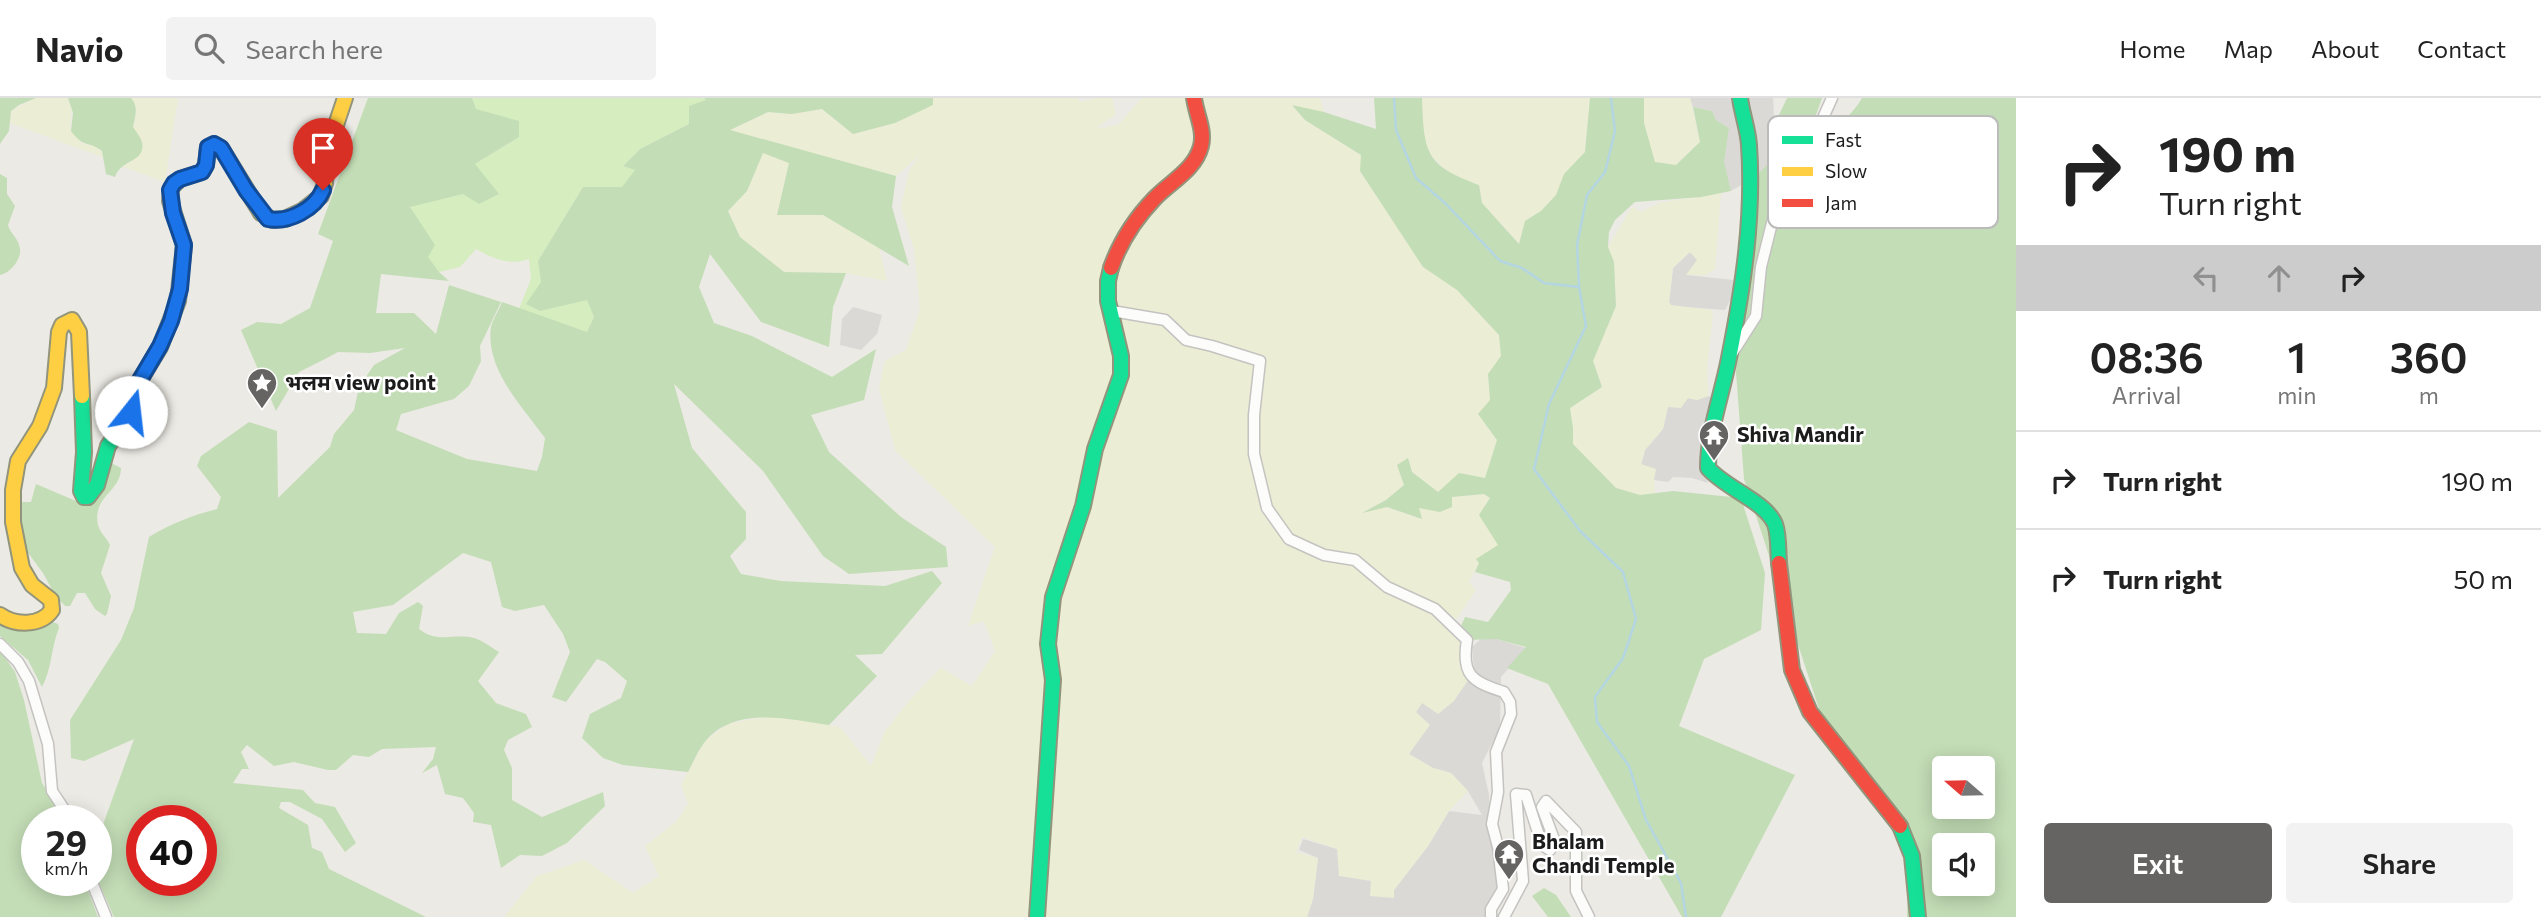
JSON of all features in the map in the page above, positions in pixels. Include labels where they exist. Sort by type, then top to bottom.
[{"type":"main road","points":[[0,615],[8,621],[24,622],[47,617],[52,610],[51,600],[27,578],[15,540],[14,495],[16,467],[22,452],[33,437],[54,388],[57,339],[62,324],[72,320],[79,332],[84,452],[81,492],[86,497],[97,485],[108,446],[131,412],[140,380],[160,346],[178,301],[183,276],[184,245],[170,201],[171,188],[180,179],[202,172],[206,165],[208,147],[214,144],[221,148],[265,217],[276,220],[294,216],[313,204],[321,195],[325,183],[328,145],[345,98]]},
{"type":"main road","points":[[1037,917],[1053,680],[1048,644],[1053,597],[1083,506],[1095,449],[1121,375],[1122,358],[1107,284],[1116,253],[1138,220],[1156,197],[1191,166],[1201,149],[1202,140],[1194,98]]},
{"type":"main road","points":[[1740,98],[1749,142],[1751,202],[1746,253],[1729,359],[1709,450],[1708,468],[1718,480],[1764,509],[1775,525],[1792,670],[1810,712],[1903,830],[1912,856],[1918,917]]},
{"type":"street","points":[[1824,116],[1832,98]]},
{"type":"street","points":[[1729,359],[1756,316],[1761,267],[1771,228]]},
{"type":"street","points":[[1112,311],[1165,320],[1186,341],[1212,345],[1260,361],[1256,383],[1254,454],[1267,508],[1289,539],[1324,555],[1355,560],[1387,587],[1435,609],[1467,640],[1464,658],[1467,672],[1479,684],[1504,692],[1510,702],[1511,714],[1496,752],[1498,792],[1492,824],[1503,889],[1491,909],[1491,917]]},
{"type":"street","points":[[0,644],[18,662],[29,681],[48,744],[52,791],[61,805]]},
{"type":"street","points":[[1504,917],[1523,881],[1516,794],[1526,796],[1542,845],[1550,850],[1555,842],[1542,807],[1546,801],[1576,832],[1576,891],[1589,917]]},
{"type":"street","points":[[97,896],[106,917]]},
{"type":"shaded area","points":[[1690,98],[1773,98],[1774,116],[1768,116],[1768,164],[1757,176],[1731,191],[1723,162],[1729,128],[1716,120],[1712,111],[1693,107]]},
{"type":"shaded area","points":[[1690,252],[1698,260],[1687,275],[1733,280],[1733,295],[1725,310],[1671,306],[1669,303],[1673,268]]},
{"type":"shaded area","points":[[853,307],[882,315],[877,334],[861,350],[840,345],[842,319]]},
{"type":"shaded area","points":[[1708,396],[1717,399],[1702,465],[1708,483],[1692,478],[1673,477],[1668,482],[1654,480],[1641,465],[1645,450],[1663,429],[1668,406],[1688,398],[1697,400]]},
{"type":"shaded area","points":[[1481,639],[1496,639],[1526,648],[1501,677],[1500,728],[1482,763],[1489,795],[1489,822],[1498,887],[1485,917],[1307,917],[1313,899],[1318,858],[1299,850],[1303,839],[1337,849],[1371,881],[1394,890],[1428,846],[1449,811],[1482,815],[1468,791],[1451,773],[1433,768],[1409,754],[1416,712],[1422,703],[1469,679],[1474,670],[1472,647]]},
{"type":"green space","points":[[0,98],[36,98],[11,111],[9,131],[0,144]]},
{"type":"green space","points":[[35,98],[67,98],[72,108],[70,129],[82,143],[98,147],[105,158],[10,123],[11,111]]},
{"type":"green space","points":[[68,98],[131,98],[133,101],[136,112],[133,127],[142,142],[142,149],[115,177],[106,174],[102,151],[79,140],[71,131],[73,113]]},
{"type":"green space","points":[[131,98],[178,98],[165,182],[121,166],[133,161],[141,144],[133,127],[136,110]]},
{"type":"green space","points":[[368,98],[472,98],[476,109],[519,121],[519,137],[475,164],[499,194],[479,204],[463,194],[410,207],[435,245],[428,257],[449,281],[381,274],[376,313],[414,313],[436,334],[449,285],[501,302],[480,346],[481,361],[469,386],[454,399],[401,414],[396,430],[467,459],[537,471],[545,438],[499,372],[491,343],[491,327],[502,302],[587,332],[594,317],[587,300],[540,311],[526,304],[541,282],[538,261],[583,187],[622,187],[635,170],[623,166],[640,149],[689,124],[689,106],[706,100],[704,98],[933,98],[933,105],[895,123],[853,134],[822,109],[792,114],[768,112],[730,130],[896,176],[892,207],[909,266],[823,215],[777,215],[789,163],[763,153],[747,191],[728,211],[740,237],[784,272],[846,273],[833,307],[829,347],[761,322],[710,254],[699,287],[714,323],[752,336],[832,377],[876,349],[864,400],[811,415],[829,452],[901,517],[946,547],[948,567],[849,574],[823,556],[763,471],[674,384],[692,448],[746,512],[746,539],[730,556],[741,574],[781,581],[885,586],[932,571],[942,583],[882,654],[855,655],[877,676],[829,725],[762,717],[730,723],[716,731],[704,743],[688,772],[623,765],[603,758],[582,738],[590,714],[621,698],[627,681],[605,662],[597,659],[566,702],[552,697],[570,652],[563,634],[544,605],[515,611],[502,607],[491,562],[463,553],[393,605],[353,612],[357,633],[386,634],[399,613],[418,602],[423,606],[419,629],[433,636],[474,638],[499,652],[478,681],[496,703],[526,714],[532,727],[508,740],[504,750],[512,768],[512,800],[542,817],[603,792],[605,806],[567,843],[542,856],[520,855],[501,868],[491,825],[473,822],[474,813],[463,798],[445,794],[437,765],[422,773],[433,759],[436,747],[382,749],[369,757],[353,755],[336,770],[328,770],[294,762],[274,766],[247,745],[241,752],[249,769],[242,769],[233,783],[303,790],[315,803],[335,807],[356,843],[345,852],[322,819],[290,802],[281,802],[279,808],[308,825],[312,848],[322,852],[329,869],[426,917],[114,917],[105,896],[112,896],[110,805],[134,739],[84,761],[71,758],[70,720],[121,640],[134,608],[149,537],[182,520],[217,509],[221,497],[197,466],[201,456],[249,422],[277,431],[278,498],[330,447],[334,434],[354,410],[359,387],[374,365],[405,348],[370,353],[338,352],[299,372],[276,411],[241,330],[257,322],[281,324],[310,308],[333,241],[318,234]]},
{"type":"green space","points":[[472,98],[706,100],[689,124],[640,149],[623,166],[636,170],[622,187],[583,187],[538,261],[541,282],[540,311],[588,299],[594,317],[587,332],[519,309],[531,279],[529,259],[515,262],[502,260],[476,249],[460,267],[439,272],[427,257],[410,206],[463,194],[475,164],[519,137],[475,109]]},
{"type":"green space","points":[[933,98],[1077,98],[1080,102],[1112,98],[1116,114],[1095,129],[1118,125],[1142,98],[1320,98],[1324,112],[1293,106],[1305,120],[1361,155],[1423,267],[1457,290],[1499,334],[1501,357],[1488,374],[1497,440],[1485,478],[1438,492],[1412,472],[1407,458],[1404,485],[1386,500],[1365,511],[1386,507],[1421,519],[1419,508],[1452,497],[1484,494],[1490,498],[1480,515],[1498,545],[1479,563],[1469,582],[1476,590],[1450,628],[1464,640],[1469,679],[1454,701],[1438,714],[1422,703],[1416,712],[1430,725],[1409,754],[1433,768],[1451,773],[1468,791],[1449,811],[1428,846],[1394,890],[1394,898],[1370,896],[1371,881],[1339,876],[1337,849],[1302,837],[1296,852],[1318,858],[1313,899],[1307,917],[504,917],[537,876],[584,860],[633,893],[659,876],[645,846],[676,822],[688,804],[681,785],[704,742],[727,724],[770,716],[807,720],[841,728],[871,766],[885,731],[941,668],[972,686],[995,651],[984,621],[968,626],[995,547],[895,450],[879,388],[885,361],[906,350],[920,309],[914,250],[901,207],[909,171],[920,155],[896,176],[729,131],[768,112],[792,114],[822,109],[853,134],[895,123],[932,105]]},
{"type":"green space","points":[[1374,98],[1422,98],[1424,132],[1431,155],[1448,171],[1479,185],[1482,203],[1519,244],[1525,221],[1541,211],[1556,195],[1564,174],[1585,152],[1590,98],[1644,98],[1644,123],[1655,162],[1676,165],[1700,142],[1693,107],[1712,111],[1716,120],[1729,128],[1724,162],[1731,191],[1701,197],[1635,202],[1615,220],[1609,232],[1608,247],[1614,262],[1616,306],[1593,361],[1602,387],[1570,408],[1573,444],[1616,488],[1640,495],[1673,491],[1741,498],[1765,573],[1761,630],[1704,659],[1679,726],[1795,775],[1721,917],[1682,917],[1548,684],[1507,668],[1526,647],[1496,639],[1467,640],[1461,626],[1465,617],[1488,622],[1511,590],[1510,582],[1475,572],[1479,563],[1476,559],[1498,545],[1479,515],[1490,498],[1484,494],[1452,497],[1452,507],[1440,512],[1419,508],[1422,519],[1387,507],[1362,513],[1386,500],[1404,485],[1397,465],[1408,458],[1412,472],[1438,492],[1459,473],[1485,478],[1497,440],[1478,414],[1490,400],[1488,374],[1501,356],[1499,335],[1457,290],[1423,267],[1360,171],[1361,155],[1305,120],[1292,105],[1376,129]]},
{"type":"green space","points":[[1422,98],[1590,98],[1585,152],[1565,174],[1556,195],[1541,211],[1525,221],[1520,244],[1482,203],[1479,185],[1451,175],[1428,152],[1423,131]]},
{"type":"green space","points":[[1644,98],[1690,98],[1700,142],[1675,165],[1654,162],[1644,123]]},
{"type":"green space","points":[[1787,98],[1822,98],[1816,116],[1779,116]]},
{"type":"green space","points":[[1862,98],[2016,98],[2016,917],[1907,917],[1908,854],[1820,712],[1744,479],[1736,372],[1750,183],[1768,164],[1768,228],[1998,228],[1998,116],[1848,116]]},
{"type":"green space","points":[[763,152],[789,163],[778,215],[823,215],[879,248],[887,281],[846,273],[784,272],[740,237],[728,211],[747,191]]},
{"type":"green space","points":[[0,174],[7,178],[7,194],[15,206],[8,225],[18,242],[20,254],[16,264],[0,275]]},
{"type":"green space","points":[[1721,193],[1715,269],[1706,275],[1686,275],[1697,260],[1690,252],[1673,268],[1669,302],[1671,305],[1711,310],[1713,313],[1707,368],[1708,396],[1697,400],[1688,398],[1681,408],[1668,407],[1663,429],[1645,450],[1641,464],[1656,469],[1655,493],[1640,495],[1616,488],[1573,444],[1570,408],[1602,387],[1593,361],[1616,306],[1614,262],[1608,247],[1632,207],[1641,212],[1659,203]]},
{"type":"green space","points":[[111,463],[121,468],[120,476],[99,507],[97,515],[99,528],[110,545],[101,573],[111,596],[105,616],[95,609],[85,593],[77,593],[70,606],[65,606],[55,595],[43,573],[20,542],[19,508],[22,502],[31,502],[36,484],[83,504]]},
{"type":"green space","points":[[50,621],[58,624],[59,628],[42,687],[28,660],[0,636],[0,622]]},
{"type":"green space","points":[[0,650],[15,672],[24,700],[42,783],[57,805],[21,805],[21,896],[90,896],[98,917],[0,917]]},
{"type":"green space","points":[[1544,888],[1556,895],[1571,917],[1548,917],[1532,896]]},
{"type":"waterway","points":[[1394,98],[1396,130],[1416,178],[1446,204],[1500,261],[1522,268],[1544,283],[1579,287],[1586,326],[1549,404],[1534,469],[1580,531],[1623,572],[1636,619],[1623,658],[1595,697],[1597,722],[1629,766],[1646,820],[1681,883],[1686,917]]},
{"type":"waterway","points":[[1579,286],[1577,245],[1587,195],[1605,172],[1615,131],[1611,98]]},
{"type":"traffic: fast","points":[[1740,98],[1749,145],[1749,226],[1739,305],[1713,426],[1708,468],[1770,516],[1778,538],[1779,563]]},
{"type":"traffic: fast","points":[[82,396],[84,452],[81,491],[84,497],[88,497],[97,485],[108,446],[131,413],[140,380],[160,347],[178,301],[184,245],[170,201],[171,188],[180,179],[202,172],[206,165],[208,147],[214,144],[221,148],[261,213]]},
{"type":"traffic: fast","points":[[1037,917],[1053,680],[1048,644],[1053,597],[1083,506],[1095,449],[1121,375],[1121,356],[1108,301],[1111,268]]},
{"type":"traffic: fast","points":[[1900,826],[1912,856],[1918,917]]},
{"type":"traffic: slow","points":[[261,213],[272,220],[285,219],[302,211],[321,196],[325,183],[327,152],[345,98]]},
{"type":"traffic: slow","points":[[0,615],[6,619],[28,623],[41,619],[52,610],[51,600],[32,585],[22,568],[13,522],[13,490],[18,461],[40,426],[54,388],[59,332],[62,325],[72,320],[79,332],[82,396]]},
{"type":"traffic: jam","points":[[1111,268],[1129,231],[1141,215],[1160,193],[1188,169],[1198,154],[1202,134],[1194,98]]},
{"type":"traffic: jam","points":[[1779,563],[1792,670],[1810,712],[1900,826]]},
{"type":"place","name":"भलम view point","points":[[262,410]]},
{"type":"place","name":"Shiva Mandir","points":[[1714,462]]},
{"type":"place","name":"Bhalam Chandi Temple","points":[[1509,881]]},
{"type":"route","points":[[131,412],[140,380],[160,346],[178,301],[184,245],[170,201],[170,190],[174,183],[202,172],[206,165],[208,147],[214,144],[221,148],[224,157],[268,219],[280,220],[294,216],[318,200],[323,190]]}]
